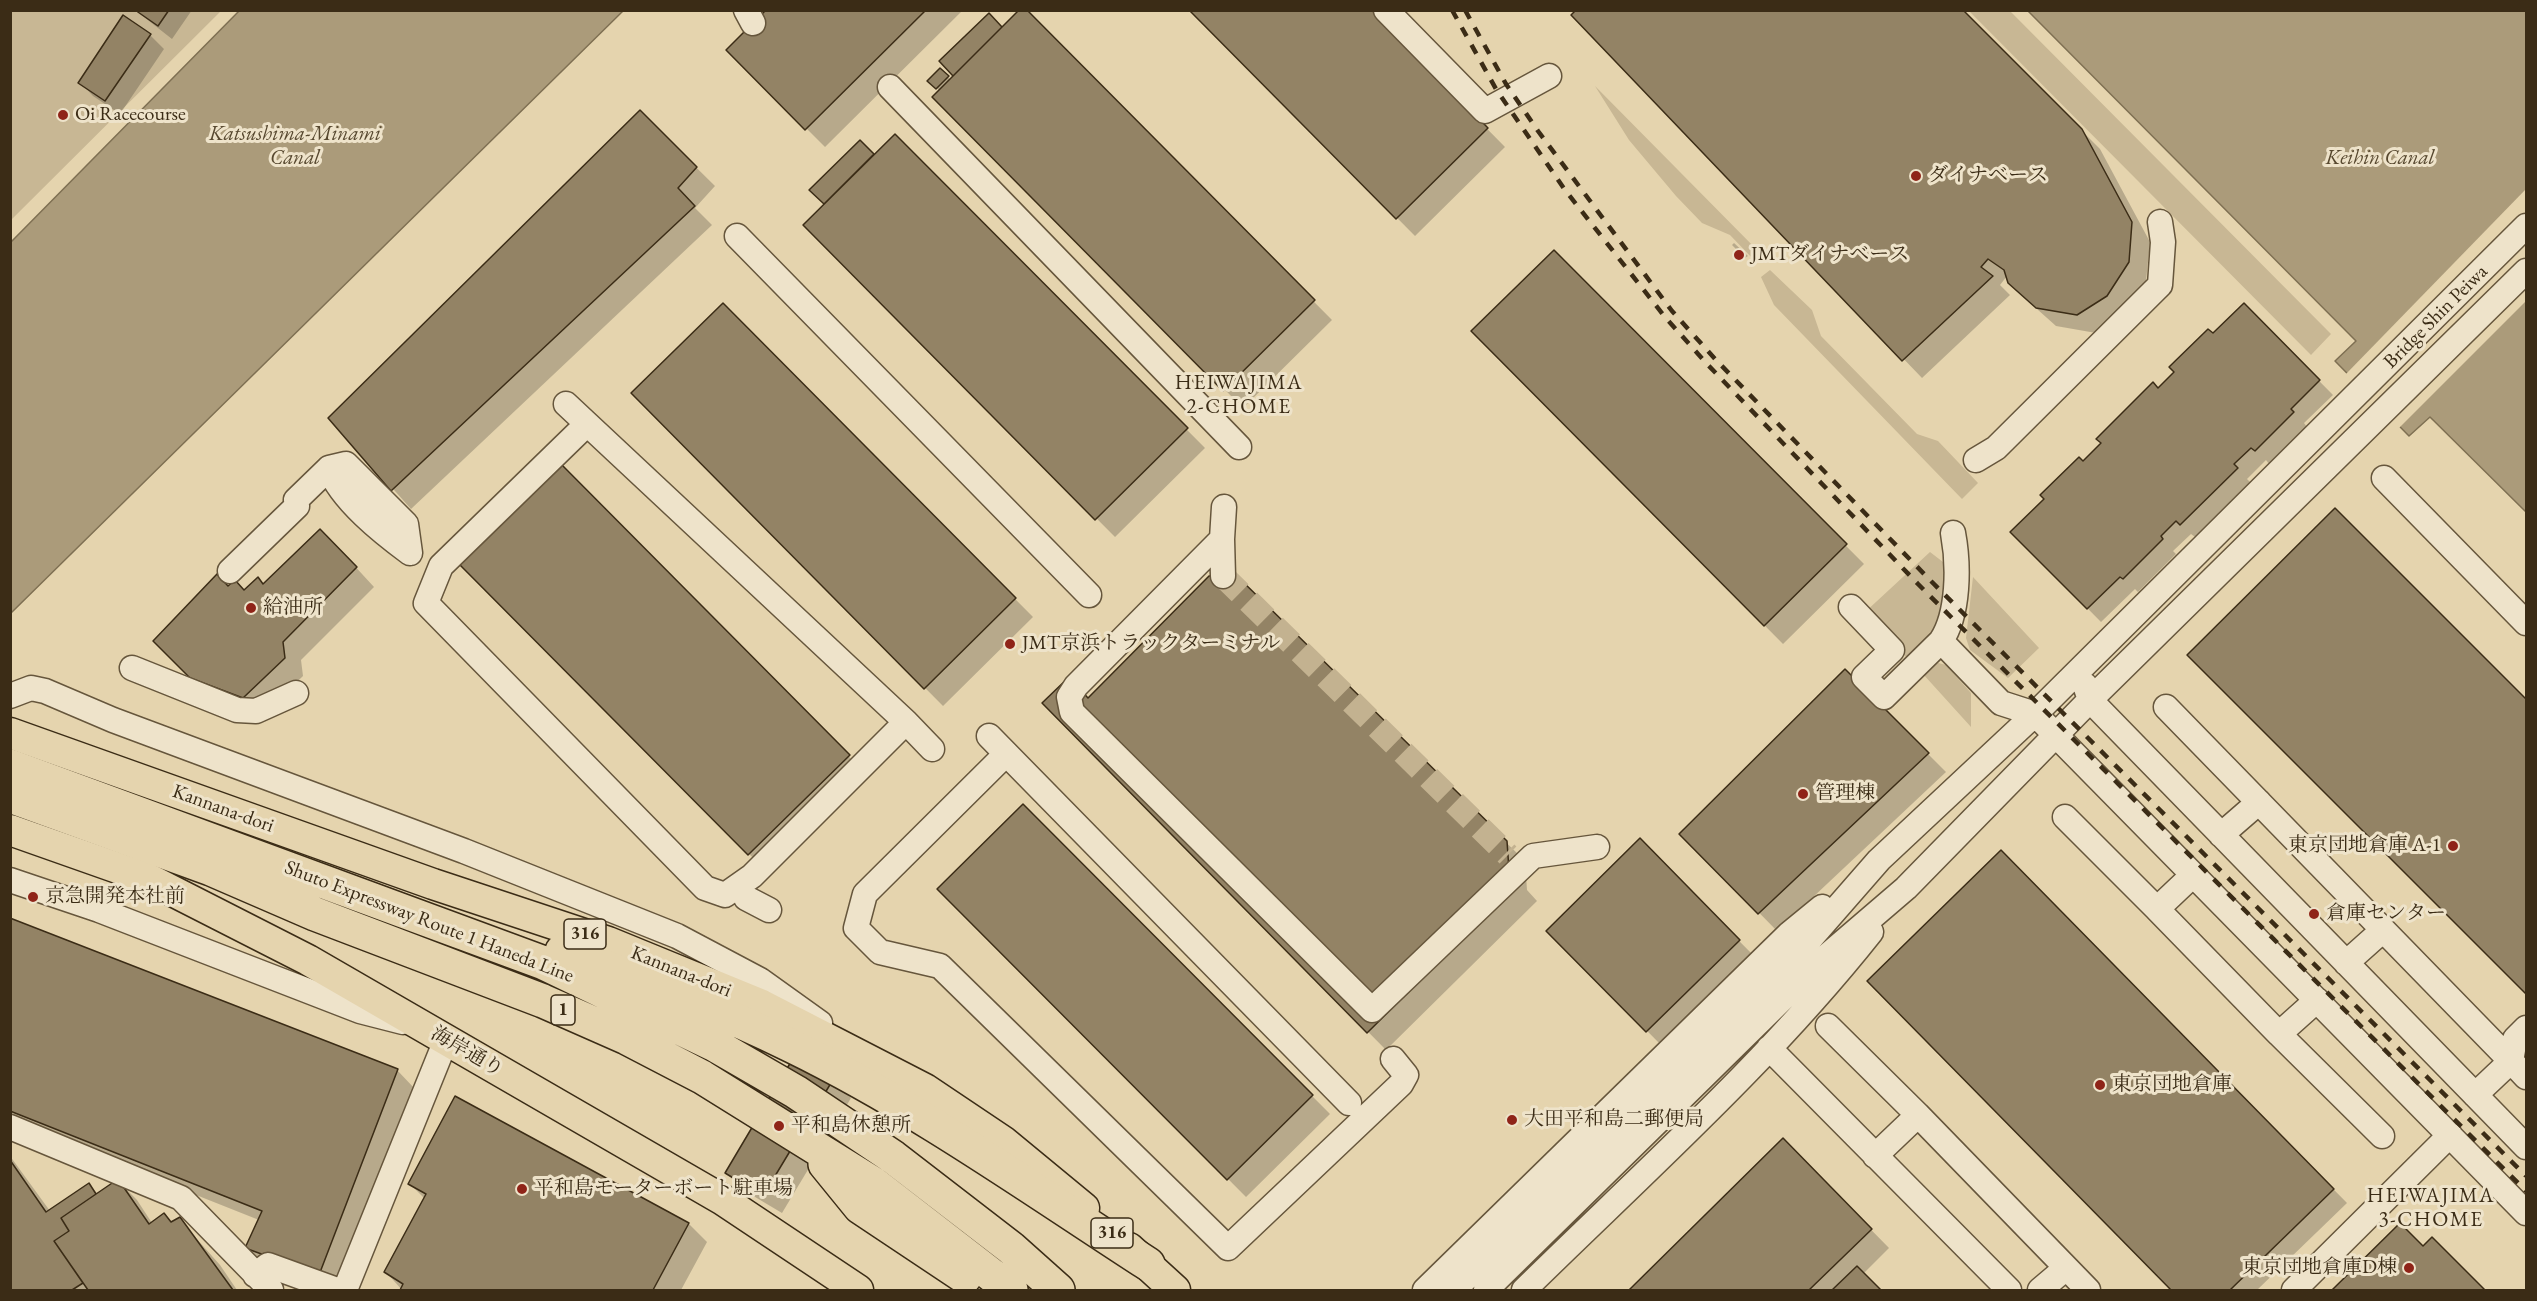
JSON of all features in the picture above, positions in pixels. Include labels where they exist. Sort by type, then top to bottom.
[{"type":"highway","name":"Shuto Expressway Route 1 Haneda Line","points":[[10,766],[68,819],[436,922],[544,963],[713,1044],[796,1092],[893,1157],[1011,1248],[1058,1290]]},
{"type":"highway","name":"Shuto Expressway Route 1 Haneda Line","points":[[10,796],[68,819],[211,869],[315,914],[543,1001],[627,1038],[702,1077],[874,1184],[1011,1290]]},
{"type":"highway","points":[[315,914],[370,956],[403,973]]},
{"type":"highway","name":"1","points":[[436,922],[477,922],[643,980],[793,1046],[939,1128],[1148,1264]]},
{"type":"highway","points":[[807,1143],[860,1207],[921,1250],[984,1290]]},
{"type":"highway","points":[[921,1250],[952,1290]]},
{"type":"main road","name":"Kannana-dori","points":[[10,733],[433,884],[608,942],[762,1005],[925,1089],[1004,1142],[1148,1264],[1175,1290]]},
{"type":"main road","points":[[10,830],[68,819]]},
{"type":"main road","name":"海岸通り","points":[[68,819],[158,884],[308,960],[723,1200],[858,1290]]},
{"type":"street","points":[[1386,10],[1485,111],[1549,76]]},
{"type":"street","points":[[890,87],[1239,447]]},
{"type":"street","points":[[1976,460],[1996,448],[2160,285],[2163,242],[2160,222]]},
{"type":"street","name":"Bridge Shin Peiwa","points":[[1879,860],[2035,714],[2526,226]]},
{"type":"street","points":[[737,236],[1089,595]]},
{"type":"street","name":"Bridge Shin Peiwa","points":[[1906,888],[2090,700],[2526,271]]},
{"type":"street","points":[[566,404],[906,722],[932,749]]},
{"type":"street","points":[[587,424],[441,566],[426,603],[705,888],[725,895],[752,876],[906,722]]},
{"type":"street","points":[[230,571],[297,506],[296,500],[329,468]]},
{"type":"street","points":[[2384,478],[2526,623]]},
{"type":"street","points":[[1223,576],[1224,507]]},
{"type":"street","points":[[1851,607],[1892,650],[1864,677],[1884,697],[1941,641],[1951,627],[1959,564],[1953,533]]},
{"type":"street","points":[[1222,539],[1076,686],[1069,698],[1072,712],[1372,1010],[1533,856]]},
{"type":"street","points":[[1941,641],[2001,703],[2035,714],[2526,1213]]},
{"type":"street","points":[[132,668],[237,710],[256,711],[296,693]]},
{"type":"street","points":[[2080,669],[2090,700],[2526,1147]]},
{"type":"street","points":[[10,696],[31,688],[45,691],[113,720],[464,851],[677,936],[760,980],[865,1057]]},
{"type":"street","points":[[2166,707],[2519,1069]]},
{"type":"street","points":[[989,736],[1349,1103]]},
{"type":"street","points":[[1006,754],[865,894],[856,928],[880,952],[940,966],[1228,1248],[1401,1084],[1406,1075],[1393,1059]]},
{"type":"street","points":[[2221,835],[2259,802]]},
{"type":"street","points":[[2065,818],[2382,1136]]},
{"type":"street","points":[[1508,855],[1533,856],[1597,847]]},
{"type":"street","points":[[1486,1290],[1609,1154],[1803,947],[1879,860]]},
{"type":"street","points":[[1425,1290],[1789,934],[1879,860]]},
{"type":"street","points":[[2157,909],[2193,875]]},
{"type":"street","points":[[10,880],[99,910],[360,1011],[435,1034],[345,1290]]},
{"type":"street","points":[[1524,1290],[1769,1048],[1835,977],[1906,888]]},
{"type":"street","points":[[1454,1290],[1609,1154],[1822,960],[1906,888]]},
{"type":"street","points":[[746,898],[769,910]]},
{"type":"street","points":[[2346,963],[2384,930]]},
{"type":"street","points":[[2279,1034],[2316,1000]]},
{"type":"street","points":[[1828,1026],[2088,1290]]},
{"type":"street","points":[[2519,1069],[2515,1039],[2526,1028]]},
{"type":"street","points":[[1769,1048],[2009,1290]]},
{"type":"street","points":[[2475,1095],[2519,1069]]},
{"type":"street","points":[[1875,1155],[1918,1116]]},
{"type":"street","points":[[10,1127],[181,1198],[263,1283]]},
{"type":"street","points":[[2294,1290],[2450,1136]]},
{"type":"street","points":[[263,1283],[268,1265],[337,1290]]},
{"type":"street","points":[[2040,1290],[2066,1268]]},
{"type":"shaded area","name":"Oi Racecourse","points":[[11,10],[221,11],[11,220]]},
{"type":"shaded area","points":[[1969,11],[2010,11],[2331,334],[2311,355]]},
{"type":"shaded area","points":[[1595,86],[1763,256],[1754,260],[1730,235],[1702,223],[1629,140]]},
{"type":"shaded area","points":[[1770,270],[1812,310],[1821,336],[1917,434],[1938,441],[1978,483],[1962,499],[1774,305],[1761,277]]},
{"type":"shaded area","points":[[1930,552],[1943,562],[1948,581],[1938,641],[1909,660],[1863,614]]},
{"type":"shaded area","points":[[1973,577],[2039,648],[2008,678],[1970,650],[1966,638]]},
{"type":"shaded area","points":[[1927,660],[1946,665],[1971,693],[1971,727],[1923,674]]},
{"type":"water","name":"Katsushima-Minami Canal","points":[[240,10],[623,11],[11,613],[11,242]]},
{"type":"water","name":"Keihin Canal","points":[[2028,11],[2526,11],[2526,512],[2430,417],[2409,436],[2335,361],[2356,341]]},
{"type":"pier","points":[[2526,189],[2526,301],[2398,429],[2345,375]]},
{"type":"building","points":[[135,10],[169,10],[158,26]]},
{"type":"building","points":[[766,10],[926,10],[805,130],[726,50]]},
{"type":"building","points":[[1019,10],[1027,10],[1315,300],[1223,391],[932,97]]},
{"type":"building","points":[[1189,10],[1372,10],[1488,128],[1396,219]]},
{"type":"building","name":"ダイナベース","points":[[1576,10],[1963,10],[2082,129],[2132,222],[2129,262],[2107,296],[2077,315],[2036,308],[2008,283],[2004,270],[1988,259],[1981,267],[1993,276],[1902,361],[1571,15]]},
{"type":"building","points":[[989,13],[1002,27],[953,76],[939,61]]},
{"type":"building","points":[[123,15],[151,34],[105,101],[78,83]]},
{"type":"building","points":[[940,68],[949,76],[936,89],[927,81]]},
{"type":"building","points":[[640,110],[697,167],[678,188],[695,206],[391,491],[328,418]]},
{"type":"building","points":[[895,134],[1188,428],[1095,520],[803,225]]},
{"type":"building","points":[[860,140],[874,154],[824,204],[809,190]]},
{"type":"building","points":[[1554,250],[1847,544],[1764,626],[1471,331]]},
{"type":"building","points":[[723,303],[1016,598],[924,689],[631,393]]},
{"type":"building","points":[[2244,303],[2320,380],[2291,409],[2294,412],[2255,451],[2251,448],[2234,464],[2238,468],[2180,525],[2176,521],[2161,536],[2163,539],[2123,579],[2120,577],[2087,609],[2010,532],[2044,499],[2040,495],[2079,457],[2083,461],[2101,443],[2096,439],[2153,382],[2158,388],[2174,372],[2169,367],[2208,329],[2213,333]]},
{"type":"building","points":[[560,463],[850,755],[748,855],[458,563]]},
{"type":"building","name":"東京団地倉庫 A-1","points":[[2335,508],[2526,699],[2526,994],[2187,655]]},
{"type":"building","name":"給油所","points":[[320,529],[357,567],[283,642],[285,658],[243,698],[190,678],[153,641],[217,574],[228,586],[235,580],[244,590],[258,577],[263,584]]},
{"type":"building","points":[[1209,576],[1237,576],[1507,841],[1509,870],[1520,882],[1367,1033],[1042,703],[1069,677],[1088,698]]},
{"type":"building","name":"管理棟","points":[[1845,669],[1929,753],[1758,914],[1679,834]]},
{"type":"building","points":[[1023,804],[1313,1095],[1227,1180],[937,889]]},
{"type":"building","points":[[1640,838],[1740,940],[1646,1032],[1546,931]]},
{"type":"building","name":"東京団地倉庫","points":[[2001,850],[2334,1189],[2230,1290],[2171,1290],[1867,981]]},
{"type":"building","points":[[10,918],[398,1069],[319,1275],[245,1248],[262,1211],[10,1111]]},
{"type":"building","name":"平和島休憩所","points":[[795,1055],[834,1078],[763,1196],[725,1173]]},
{"type":"building","name":"平和島モーターボート駐車場","points":[[455,1096],[689,1223],[653,1290],[400,1290],[403,1284],[384,1272],[426,1194],[408,1184]]},
{"type":"building","points":[[1783,1138],[1872,1229],[1809,1290],[1629,1290]]},
{"type":"building","points":[[10,1160],[46,1212],[89,1183],[96,1194],[61,1218],[69,1231],[54,1241],[83,1283],[72,1290],[10,1290]]},
{"type":"building","points":[[118,1179],[149,1224],[164,1213],[171,1222],[180,1217],[233,1290],[88,1290],[54,1241],[69,1231],[61,1218]]},
{"type":"building","name":"東京団地倉庫D棟","points":[[2400,1223],[2423,1246],[2432,1237],[2485,1290],[2332,1290]]},
{"type":"building","points":[[1857,1266],[1881,1290],[1832,1290]]},
{"type":"tunnel","points":[[1223,576],[1508,855]]},
{"type":"railway","points":[[1452,10],[1496,89],[1565,190],[1665,317],[1708,365],[1918,584],[2526,1191]]},
{"type":"railway","points":[[1465,10],[1506,84],[1538,131],[1672,311],[1716,360],[1930,580],[2526,1176]]},
{"type":"place","name":"Oi Racecourse","points":[[63,115]]},
{"type":"place","name":"ダイナベース","points":[[1916,176]]},
{"type":"place","name":"JMTダイナベース","points":[[1739,255]]},
{"type":"place","name":"給油所","points":[[251,608]]},
{"type":"place","name":"JMT京浜トラックターミナル","points":[[1010,644]]},
{"type":"place","name":"管理棟","points":[[1803,794]]},
{"type":"place","name":"東京団地倉庫 A-1","points":[[2453,846]]},
{"type":"place","name":"京急開発本社前","points":[[33,897]]},
{"type":"place","name":"倉庫センター","points":[[2314,914]]},
{"type":"place","name":"東京団地倉庫","points":[[2100,1085]]},
{"type":"place","name":"大田平和島二郵便局","points":[[1512,1120]]},
{"type":"place","name":"平和島休憩所","points":[[779,1126]]},
{"type":"place","name":"平和島モーターボート駐車場","points":[[522,1189]]},
{"type":"place","name":"東京団地倉庫D棟","points":[[2409,1268]]},
{"type":"district","name":"HEIWAJIMA 2-CHOME","points":[[1239,395]]},
{"type":"district","name":"HEIWAJIMA 3-CHOME","points":[[2431,1208]]}]
